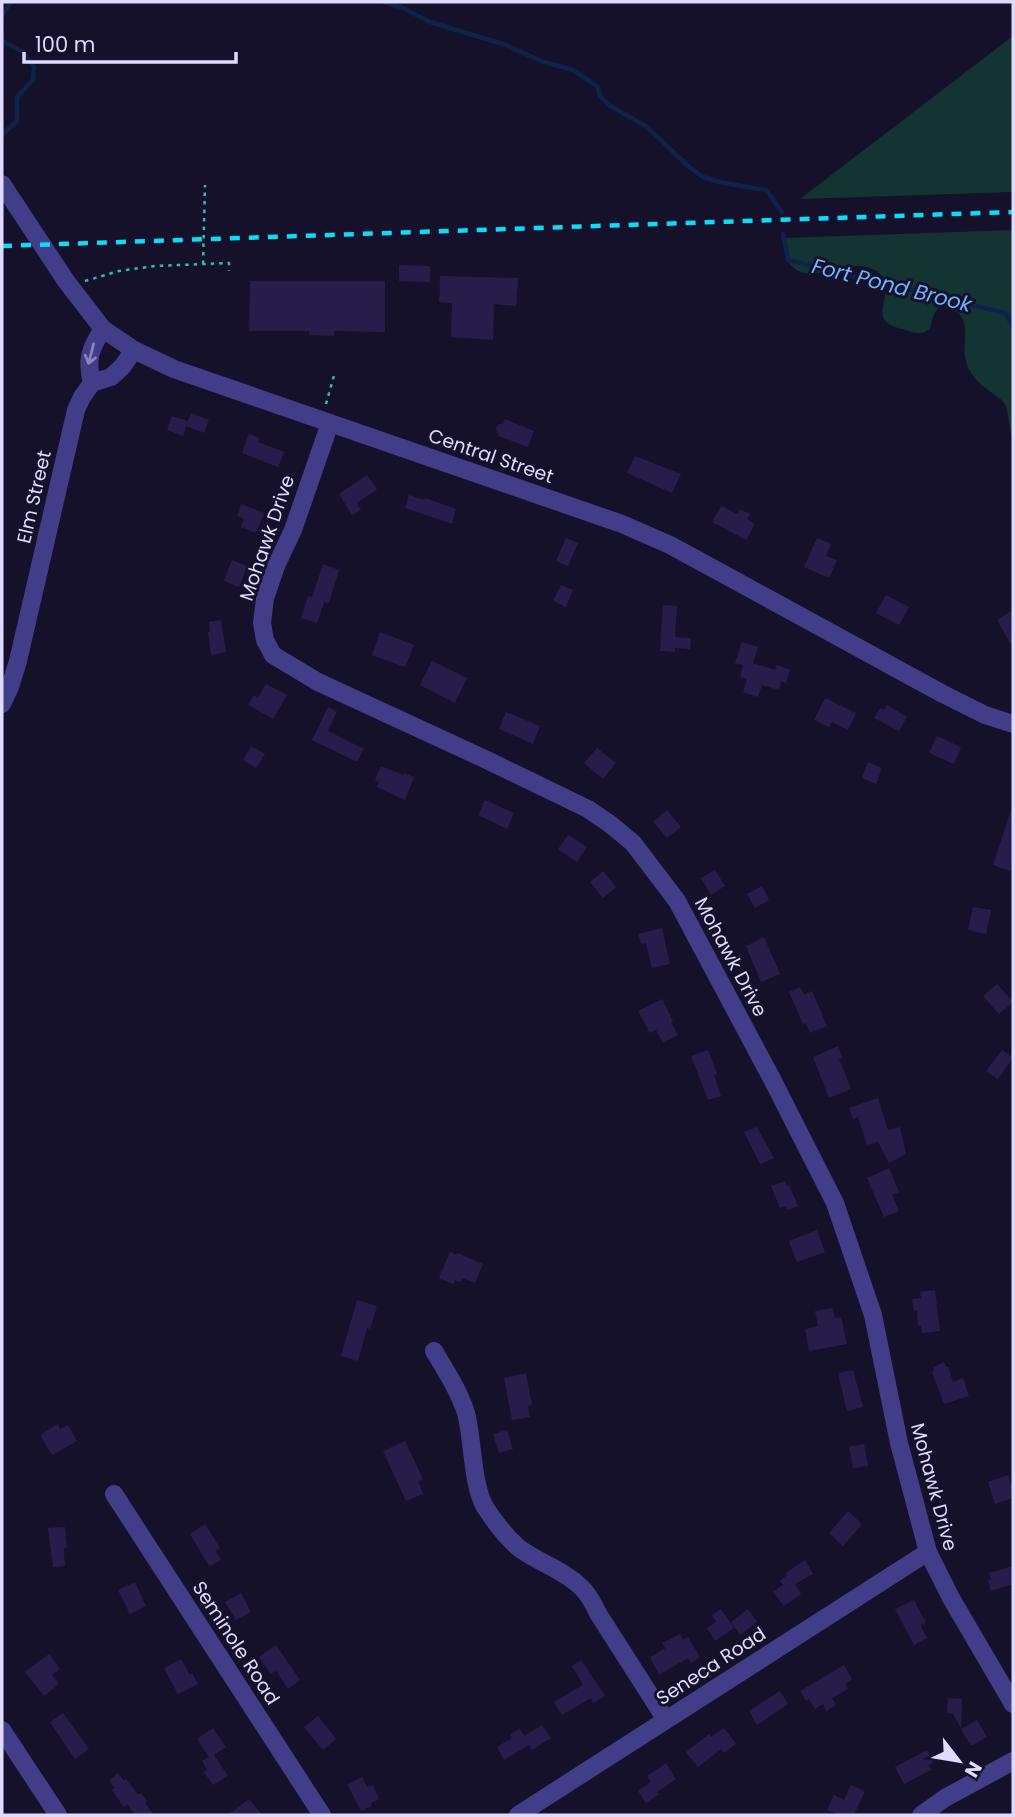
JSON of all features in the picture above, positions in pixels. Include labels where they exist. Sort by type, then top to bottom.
[{"type":"street","name":"Central Street","points":[[2,184],[66,281],[103,329],[134,350],[174,369],[328,417],[646,534],[943,694],[985,715],[1013,724]]},
{"type":"street","name":"Elm Street","points":[[2,704],[18,661],[76,410],[92,383],[88,366],[93,344],[103,329]]},
{"type":"street","points":[[92,383],[110,377],[134,350]]},
{"type":"street","name":"Mohawk Drive","points":[[328,417],[293,530],[265,598],[262,623],[265,640],[273,655],[318,682],[588,809],[633,843],[677,901],[835,1203],[873,1315],[899,1443],[928,1552],[951,1598],[1013,1704]]},
{"type":"street","points":[[434,1352],[461,1398],[483,1504],[516,1546],[571,1579],[590,1598],[666,1720]]},
{"type":"street","name":"Seminole Road","points":[[114,1494],[322,1815]]},
{"type":"street","name":"Seneca Road","points":[[517,1815],[928,1552]]},
{"type":"street","points":[[2,1730],[58,1815]]},
{"type":"street","points":[[921,1815],[945,1798],[1013,1760]]},
{"type":"path","points":[[203,264],[205,185]]},
{"type":"path","points":[[83,282],[119,271],[155,266],[229,263],[229,271]]},
{"type":"path","points":[[328,417],[335,372]]},
{"type":"green space","points":[[1013,36],[1013,192],[800,199]]},
{"type":"green space","points":[[1013,230],[1013,443],[1006,406],[979,382],[968,367],[964,324],[955,311],[945,305],[939,308],[927,331],[923,332],[916,333],[890,325],[882,313],[885,282],[877,271],[856,266],[806,273],[790,264],[784,249],[785,238]]},
{"type":"building","points":[[399,265],[430,266],[430,282],[399,281]]},
{"type":"building","points":[[440,276],[518,278],[516,306],[494,304],[493,340],[451,337],[452,303],[439,302]]},
{"type":"building","points":[[250,281],[385,281],[385,332],[334,331],[334,336],[309,335],[309,331],[249,331]]},
{"type":"building","points":[[191,413],[209,420],[204,433],[186,426],[183,436],[167,430],[172,416],[188,421]]},
{"type":"building","points":[[505,419],[534,431],[528,447],[499,436],[496,428],[503,424]]},
{"type":"building","points":[[249,434],[259,438],[258,442],[284,452],[278,467],[242,453]]},
{"type":"building","points":[[635,456],[681,474],[672,493],[627,473]]},
{"type":"building","points":[[367,475],[377,489],[357,503],[361,510],[352,515],[339,494]]},
{"type":"building","points":[[409,495],[456,509],[452,524],[405,508]]},
{"type":"building","points":[[241,504],[264,513],[256,533],[241,527],[244,519],[237,516]]},
{"type":"building","points":[[721,506],[737,514],[740,509],[750,514],[747,519],[755,524],[746,540],[712,522]]},
{"type":"building","points":[[566,538],[578,543],[568,566],[556,561]]},
{"type":"building","points":[[817,538],[831,544],[826,556],[837,560],[829,578],[804,567]]},
{"type":"building","points":[[232,560],[247,566],[239,587],[224,581]]},
{"type":"building","points":[[323,564],[339,570],[329,603],[324,602],[317,623],[301,618],[308,596],[312,597]]},
{"type":"building","points":[[561,585],[573,590],[566,607],[553,601]]},
{"type":"building","points":[[886,595],[909,607],[899,625],[876,613]]},
{"type":"building","points":[[663,605],[677,606],[675,637],[691,638],[690,649],[660,651]]},
{"type":"building","points":[[1013,610],[1013,648],[997,620]]},
{"type":"building","points":[[221,620],[226,652],[211,655],[209,622]]},
{"type":"building","points":[[380,632],[414,645],[405,667],[372,655]]},
{"type":"building","points":[[742,642],[758,647],[753,663],[775,670],[777,665],[790,670],[786,683],[781,681],[779,690],[762,685],[758,697],[743,692],[747,679],[740,677],[743,665],[735,663]]},
{"type":"building","points":[[432,661],[467,678],[455,703],[420,685]]},
{"type":"building","points":[[266,684],[287,695],[273,719],[248,705],[254,695],[258,698]]},
{"type":"building","points":[[825,698],[856,713],[848,730],[832,722],[829,727],[814,720]]},
{"type":"building","points":[[887,705],[907,717],[899,731],[874,718],[880,708],[884,710]]},
{"type":"building","points":[[328,707],[337,711],[328,731],[364,749],[357,762],[312,740]]},
{"type":"building","points":[[506,712],[540,726],[533,744],[499,729]]},
{"type":"building","points":[[937,736],[961,747],[954,764],[929,753]]},
{"type":"building","points":[[251,746],[265,754],[256,768],[243,760]]},
{"type":"building","points":[[597,748],[616,763],[603,779],[584,763]]},
{"type":"building","points":[[868,762],[882,768],[876,784],[862,778]]},
{"type":"building","points":[[381,766],[414,777],[405,800],[377,787],[379,782],[375,780]]},
{"type":"building","points":[[485,800],[514,813],[507,829],[478,815]]},
{"type":"building","points":[[667,810],[681,827],[667,838],[653,822]]},
{"type":"building","points":[[1011,810],[1013,860],[1010,871],[993,865]]},
{"type":"building","points":[[568,835],[587,847],[577,862],[558,849]]},
{"type":"building","points":[[715,870],[725,886],[711,895],[701,878]]},
{"type":"building","points":[[603,871],[616,887],[603,898],[590,882]]},
{"type":"building","points":[[762,886],[769,900],[755,908],[747,894]]},
{"type":"building","points":[[973,907],[991,910],[986,934],[968,930]]},
{"type":"building","points":[[662,928],[670,964],[652,968],[646,943],[641,944],[638,934]]},
{"type":"building","points":[[764,937],[780,974],[761,982],[746,946]]},
{"type":"building","points":[[997,984],[1013,1002],[999,1014],[983,996]]},
{"type":"building","points":[[800,987],[804,995],[812,991],[827,1026],[810,1033],[806,1023],[803,1024],[789,992]]},
{"type":"building","points":[[662,999],[678,1035],[663,1043],[656,1030],[650,1033],[638,1011]]},
{"type":"building","points":[[838,1046],[843,1058],[839,1059],[851,1089],[829,1098],[813,1057]]},
{"type":"building","points":[[708,1050],[717,1074],[714,1075],[721,1096],[708,1100],[691,1056]]},
{"type":"building","points":[[1002,1050],[1013,1058],[998,1079],[986,1071]]},
{"type":"building","points":[[878,1098],[888,1130],[900,1127],[906,1154],[889,1163],[878,1142],[867,1145],[858,1117],[853,1119],[849,1108]]},
{"type":"building","points":[[757,1127],[774,1158],[760,1164],[744,1132]]},
{"type":"building","points":[[889,1168],[899,1192],[892,1195],[899,1211],[884,1217],[867,1178]]},
{"type":"building","points":[[785,1181],[798,1206],[787,1210],[785,1206],[780,1208],[771,1186]]},
{"type":"building","points":[[817,1230],[825,1252],[797,1262],[789,1241]]},
{"type":"building","points":[[450,1252],[483,1264],[475,1283],[463,1278],[461,1282],[455,1280],[453,1284],[439,1278]]},
{"type":"building","points":[[935,1290],[940,1331],[922,1333],[912,1299],[921,1298],[920,1292]]},
{"type":"building","points":[[357,1300],[377,1306],[370,1329],[367,1328],[358,1361],[341,1356]]},
{"type":"building","points":[[833,1308],[835,1318],[841,1317],[847,1344],[809,1351],[805,1329],[818,1326],[815,1311]]},
{"type":"building","points":[[944,1362],[953,1382],[963,1378],[969,1396],[944,1404],[932,1372],[933,1367]]},
{"type":"building","points":[[853,1370],[863,1407],[847,1411],[838,1373]]},
{"type":"building","points":[[526,1373],[532,1405],[528,1406],[530,1417],[512,1420],[504,1378]]},
{"type":"building","points":[[58,1424],[60,1429],[68,1425],[77,1441],[52,1455],[40,1435]]},
{"type":"building","points":[[507,1430],[513,1449],[499,1453],[493,1434]]},
{"type":"building","points":[[405,1441],[423,1479],[418,1482],[423,1494],[406,1501],[383,1451]]},
{"type":"building","points":[[864,1444],[868,1466],[853,1468],[849,1447]]},
{"type":"building","points":[[1008,1475],[1013,1498],[995,1504],[988,1482]]},
{"type":"building","points":[[848,1511],[862,1524],[843,1546],[829,1533]]},
{"type":"building","points":[[205,1524],[220,1548],[215,1551],[221,1560],[209,1566],[190,1534]]},
{"type":"building","points":[[65,1527],[65,1566],[53,1567],[48,1528]]},
{"type":"building","points":[[805,1560],[813,1574],[795,1584],[801,1594],[784,1606],[773,1592],[783,1585],[780,1581],[786,1573]]},
{"type":"building","points":[[1013,1566],[1013,1584],[991,1591],[989,1573]]},
{"type":"building","points":[[135,1582],[146,1606],[130,1614],[118,1590]]},
{"type":"building","points":[[241,1593],[251,1612],[236,1620],[225,1602]]},
{"type":"building","points":[[914,1600],[926,1623],[920,1625],[927,1638],[914,1645],[895,1609]]},
{"type":"building","points":[[721,1609],[734,1628],[715,1641],[707,1628],[716,1622],[712,1615]]},
{"type":"building","points":[[748,1609],[757,1622],[740,1635],[731,1622]]},
{"type":"building","points":[[680,1634],[683,1640],[688,1637],[700,1657],[691,1663],[688,1658],[659,1675],[650,1657],[666,1648],[662,1643]]},
{"type":"building","points":[[276,1645],[300,1680],[288,1689],[276,1670],[271,1674],[259,1657]]},
{"type":"building","points":[[49,1654],[60,1669],[52,1675],[59,1684],[44,1696],[25,1672]]},
{"type":"building","points":[[181,1659],[198,1684],[178,1694],[164,1668]]},
{"type":"building","points":[[581,1660],[605,1696],[593,1703],[591,1698],[562,1715],[554,1702],[583,1685],[572,1666]]},
{"type":"building","points":[[844,1665],[852,1679],[845,1684],[848,1689],[832,1698],[836,1705],[826,1711],[823,1704],[815,1709],[800,1691]]},
{"type":"building","points":[[780,1691],[788,1704],[757,1725],[749,1711]]},
{"type":"building","points":[[948,1698],[962,1699],[961,1728],[953,1714],[947,1713]]},
{"type":"building","points":[[63,1713],[89,1749],[75,1759],[50,1722]]},
{"type":"building","points":[[318,1716],[336,1739],[323,1750],[304,1727]]},
{"type":"building","points":[[977,1720],[987,1737],[971,1746],[961,1729]]},
{"type":"building","points":[[542,1725],[551,1738],[532,1750],[529,1745],[504,1760],[497,1747],[512,1738],[510,1734],[520,1729],[524,1736]]},
{"type":"building","points":[[213,1728],[226,1747],[214,1755],[228,1776],[213,1785],[204,1772],[207,1770],[202,1761],[209,1757],[197,1739]]},
{"type":"building","points":[[724,1728],[736,1744],[724,1753],[721,1749],[698,1767],[686,1752],[709,1734],[711,1737]]},
{"type":"building","points":[[927,1750],[933,1763],[928,1765],[931,1770],[904,1784],[895,1767]]},
{"type":"building","points":[[666,1763],[676,1779],[646,1803],[638,1791],[651,1782],[647,1776]]},
{"type":"building","points":[[118,1773],[138,1795],[141,1793],[154,1815],[135,1815],[127,1804],[124,1807],[112,1790],[115,1788],[109,1780]]},
{"type":"building","points":[[362,1777],[367,1787],[373,1785],[379,1799],[361,1811],[347,1784]]},
{"type":"building","points":[[851,1785],[865,1791],[854,1815],[839,1815],[827,1810],[834,1795],[844,1800]]},
{"type":"building","points":[[249,1799],[262,1815],[228,1815]]},
{"type":"waterway","name":"Fort Pond Brook","points":[[2,15],[11,2]]},
{"type":"waterway","name":"Fort Pond Brook","points":[[384,2],[401,7],[430,22],[503,44],[544,62],[573,70],[598,87],[600,96],[609,105],[647,127],[703,177],[766,190],[782,212]]},
{"type":"waterway","name":"Fort Pond Brook","points":[[2,41],[23,52],[34,67],[33,80],[17,97],[17,121],[2,135]]},
{"type":"waterway","name":"Fort Pond Brook","points":[[783,234],[788,260],[1005,313],[1013,326]]},
{"type":"railway","points":[[2,246],[1013,212]]}]
